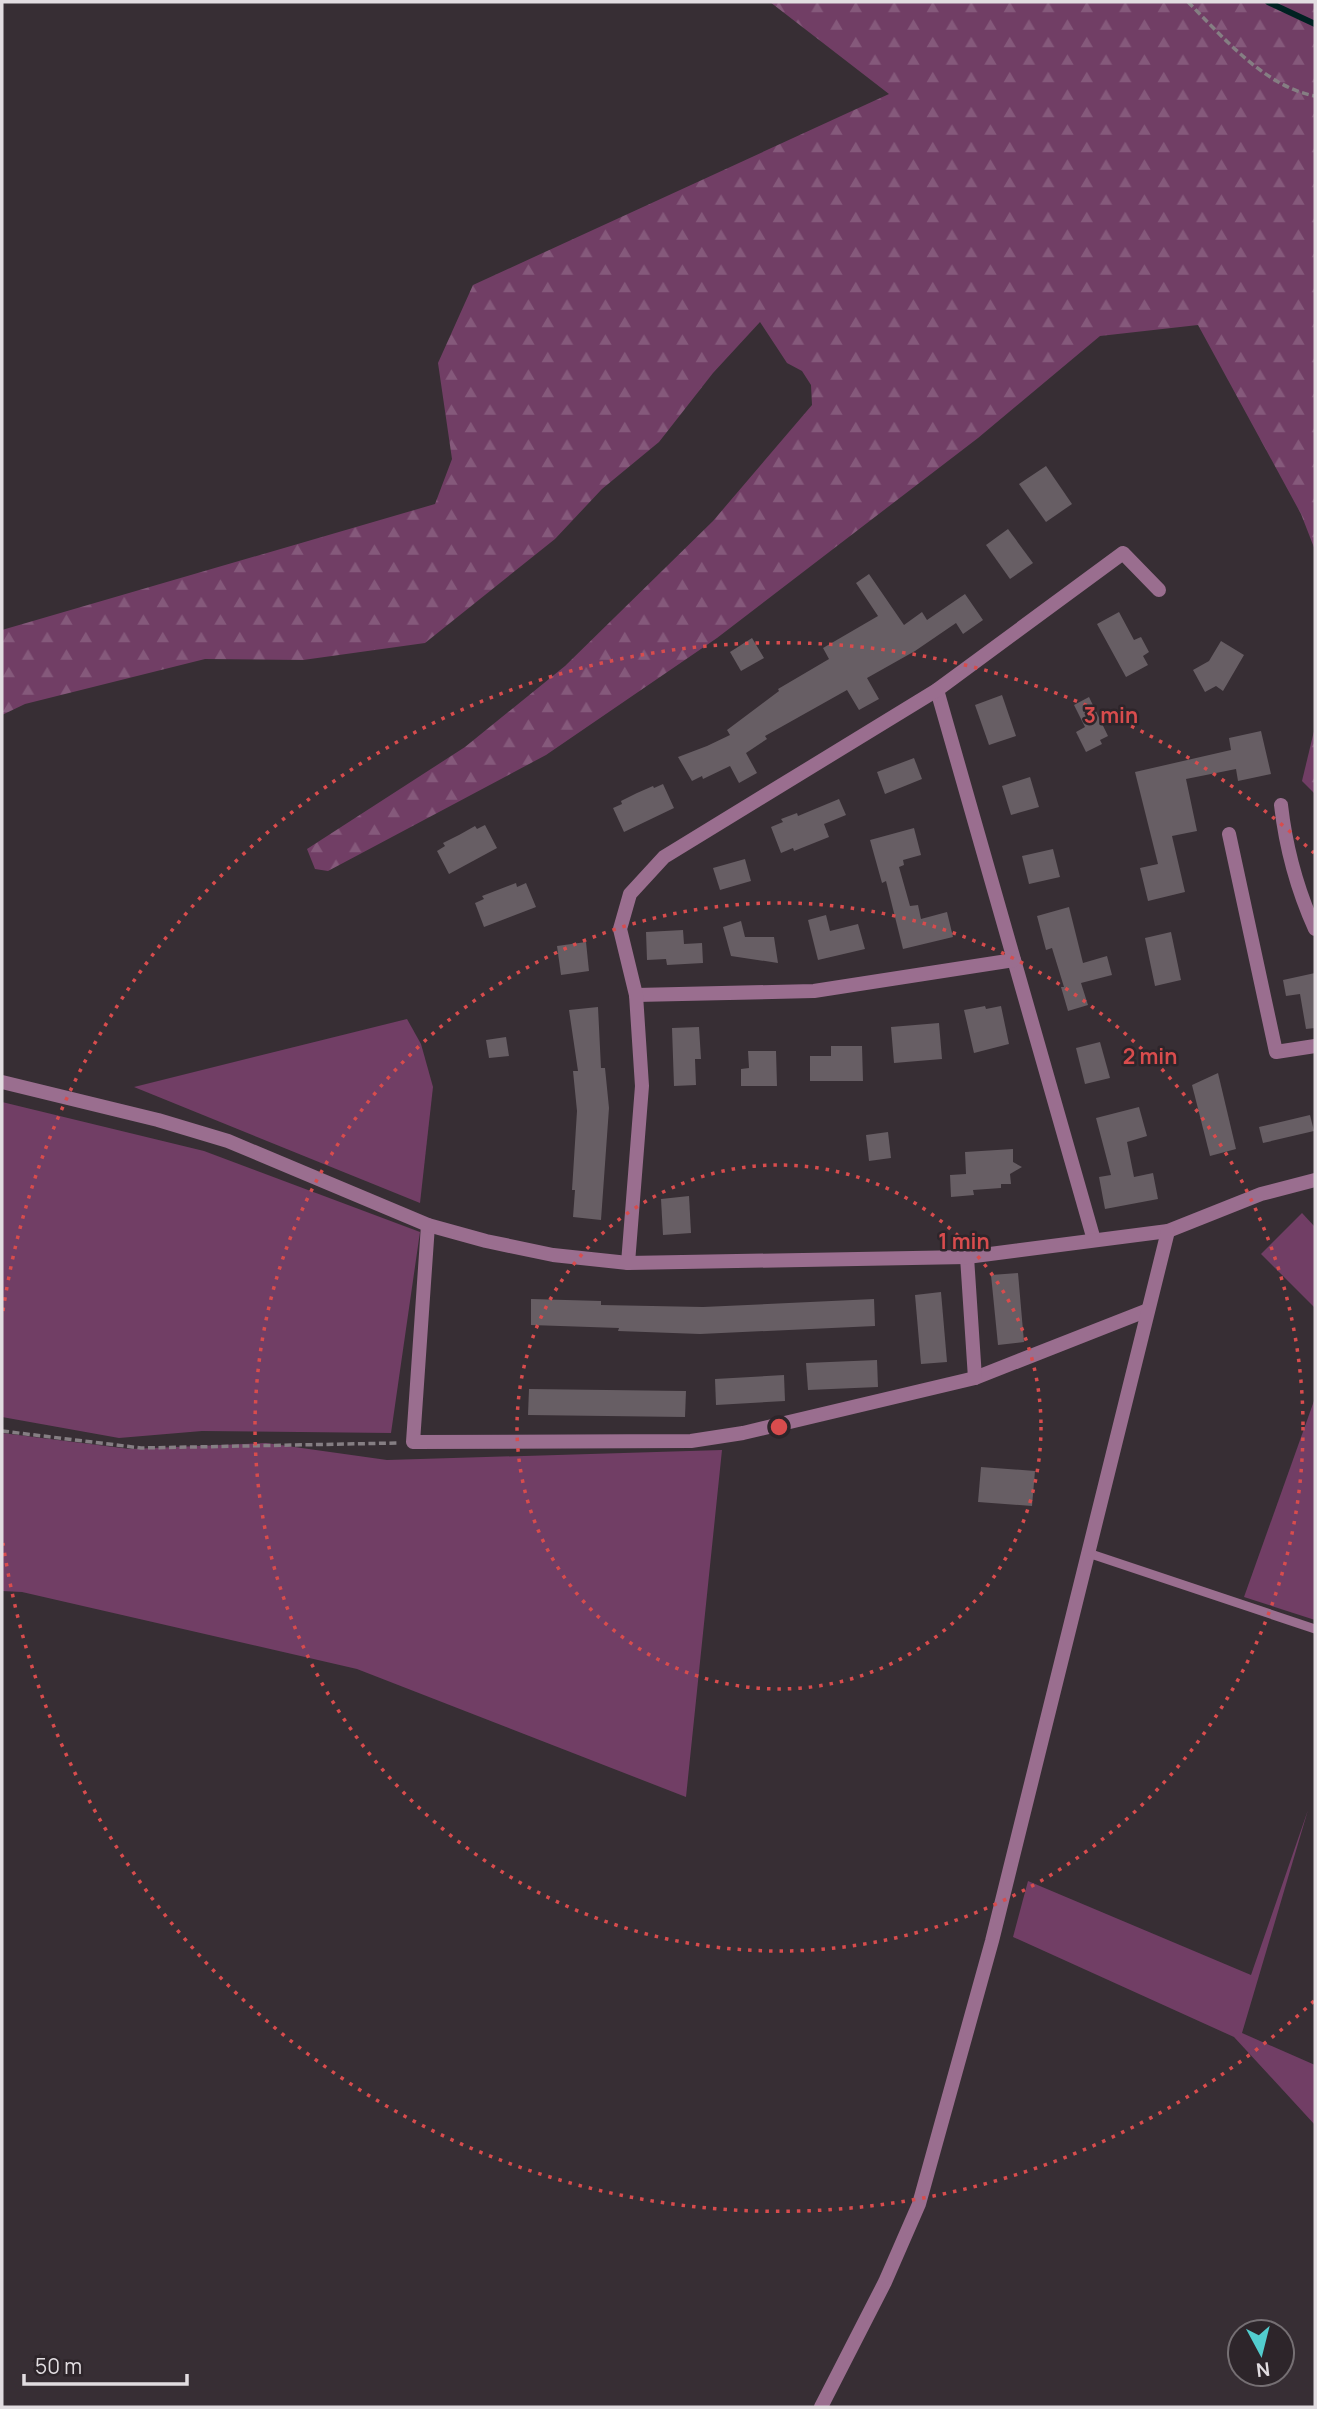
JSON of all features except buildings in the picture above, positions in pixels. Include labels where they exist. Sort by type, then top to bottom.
[{"type":"street","points":[[628,1263],[642,1086],[636,995],[620,929],[630,894],[664,857],[937,690],[1123,553],[1159,590]]},
{"type":"street","points":[[937,690],[1094,1240]]},
{"type":"street","points":[[1281,805],[1285,838],[1302,900],[1315,929]]},
{"type":"street","points":[[1229,834],[1276,1052],[1315,1046]]},
{"type":"street","points":[[636,995],[814,991],[1014,960]]},
{"type":"street","points":[[2,1082],[158,1120],[228,1141],[428,1225],[553,1255],[628,1263],[967,1258],[1168,1231],[1261,1194],[1315,1180]]},
{"type":"street","points":[[428,1225],[413,1443],[691,1441],[743,1433],[975,1378],[1148,1310]]},
{"type":"street","points":[[821,2407],[885,2282],[919,2204],[992,1941],[1168,1231]]},
{"type":"street","points":[[967,1258],[975,1378]]},
{"type":"lane","points":[[1088,1553],[1315,1629]]},
{"type":"path","points":[[1188,2],[1249,63],[1301,94],[1315,96]]},
{"type":"path","points":[[2,1431],[141,1448],[413,1443]]},
{"type":"green space","points":[[770,2],[1315,2],[1315,550],[1301,514],[1198,325],[1100,336],[978,438],[717,638],[546,755],[328,871],[315,869],[307,849],[465,747],[565,666],[713,521],[812,405],[811,385],[802,371],[787,363],[760,322],[713,373],[659,442],[602,489],[555,539],[425,643],[303,660],[205,659],[25,704],[2,715],[2,630],[435,504],[452,459],[438,363],[473,285],[889,94]]},
{"type":"green space","points":[[1315,727],[1315,794],[1302,781]]},
{"type":"green space","points":[[407,1019],[421,1044],[433,1087],[420,1203],[134,1087]]},
{"type":"green space","points":[[2,1102],[204,1151],[420,1232],[391,1433],[202,1431],[119,1438],[2,1417]]},
{"type":"green space","points":[[1302,1213],[1315,1227],[1315,1308],[1261,1254]]},
{"type":"green space","points":[[1315,1398],[1315,1620],[1244,1597]]},
{"type":"green space","points":[[2,1433],[130,1449],[266,1443],[387,1460],[722,1450],[686,1797],[357,1669],[22,1592],[2,1591]]},
{"type":"green space","points":[[1308,1810],[1242,2033],[1315,2065],[1315,2125],[1234,2037],[1013,1937],[1028,1881],[1251,1975]]},
{"type":"waterway","points":[[1268,2],[1315,24]]}]
